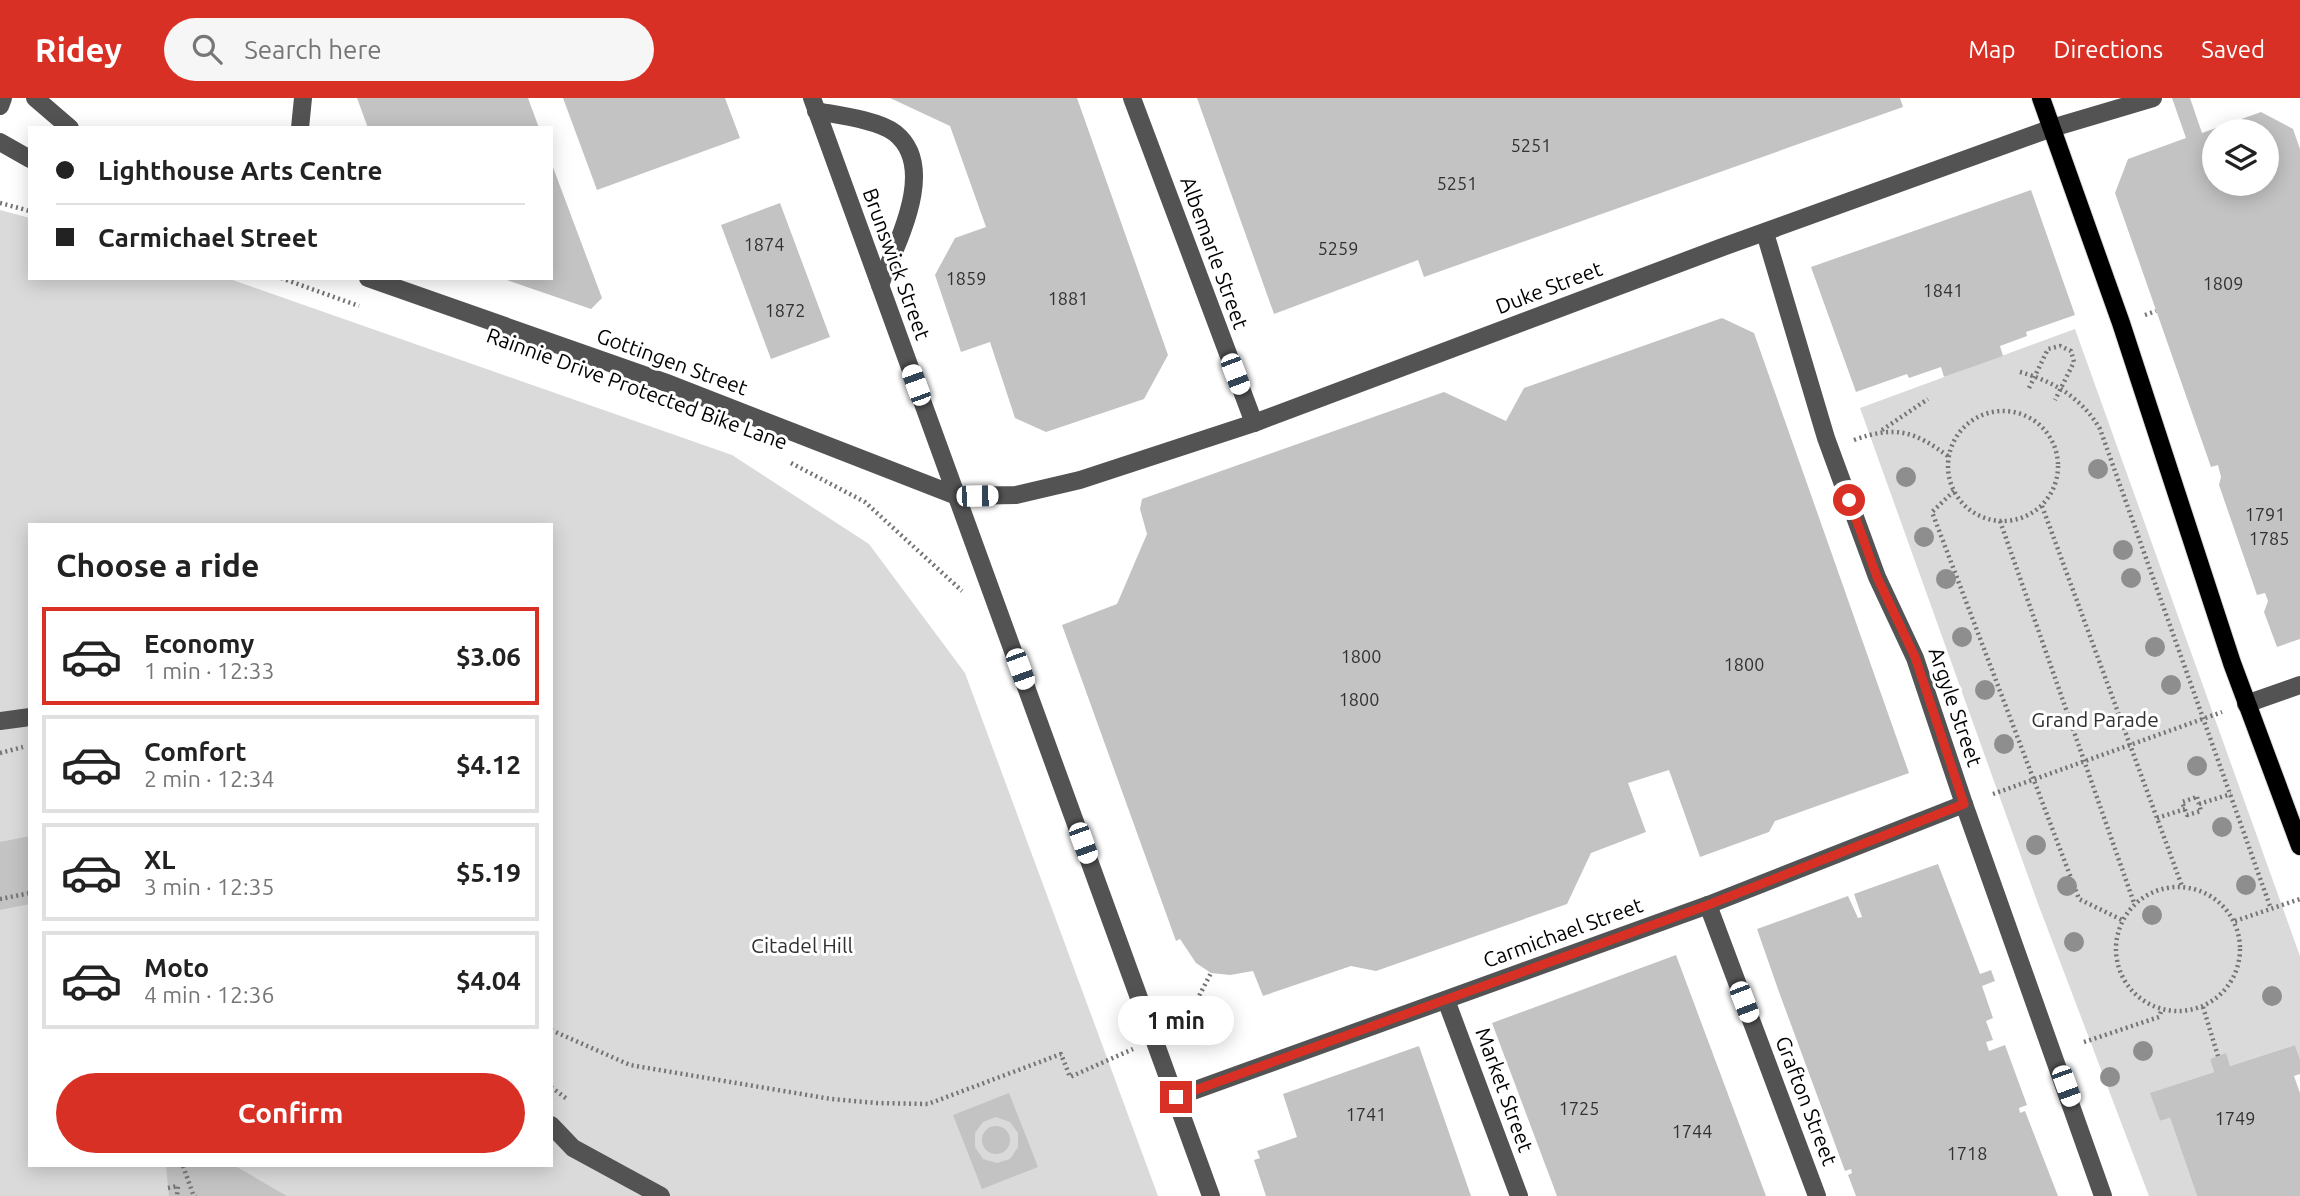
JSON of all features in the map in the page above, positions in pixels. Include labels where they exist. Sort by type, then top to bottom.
[{"type":"main road","points":[[2041,98],[2121,323],[2246,704],[2300,846]]},
{"type":"street","points":[[0,106],[3,98]]},
{"type":"street","points":[[35,98],[68,126]]},
{"type":"street","points":[[300,126],[303,98]]},
{"type":"street","name":"Albemarle Street","points":[[1132,98],[1254,424]]},
{"type":"street","name":"Duke Street","points":[[957,496],[1017,495],[1080,480],[1254,424],[2052,128],[2153,98]]},
{"type":"street","points":[[814,104],[895,133],[912,158],[914,193],[880,285]]},
{"type":"street","name":"Brunswick Street","points":[[814,104],[1210,1196]]},
{"type":"street","points":[[0,142],[28,158]]},
{"type":"street","name":"Argyle Street","points":[[1765,233],[1830,449],[1877,577],[1915,657],[1964,804],[2103,1196]]},
{"type":"street","name":"Gottingen Street","points":[[374,280],[664,382],[957,496]]},
{"type":"street","points":[[2246,704],[2300,685]]},
{"type":"street","points":[[0,721],[28,717]]},
{"type":"street","name":"Carmichael Street","points":[[1176,1097],[1708,905],[1964,804]]},
{"type":"street","name":"Grafton Street","points":[[1708,905],[1817,1196]]},
{"type":"street","name":"Market Street","points":[[1446,1000],[1519,1196]]},
{"type":"street","points":[[553,1127],[573,1148],[661,1196]]},
{"type":"path","points":[[0,203],[28,210]]},
{"type":"path","points":[[287,280],[372,310]]},
{"type":"path","points":[[2029,388],[2048,349],[2060,346],[2071,351],[2074,362],[2055,400]]},
{"type":"path","points":[[2020,372],[2061,388],[2082,405],[2100,429],[2271,909]]},
{"type":"path","points":[[1830,449],[1882,430],[1928,399]]},
{"type":"path","points":[[2000,411],[2019,413],[2036,422],[2049,436],[2057,453],[2058,472],[2053,491],[2042,506],[2028,516],[2000,521],[1978,515],[1964,505],[1954,491],[1949,474],[1949,457],[1954,440],[1981,415],[2000,411]]},
{"type":"path","points":[[1882,430],[1925,438],[1949,457]]},
{"type":"path","name":"Rainnie Drive Protected Bike Lane","points":[[784,459],[866,502],[939,567],[964,594]]},
{"type":"path","points":[[1954,491],[1932,512],[2079,899],[2122,920]]},
{"type":"path","points":[[2042,506],[2182,886]]},
{"type":"path","points":[[2000,521],[2134,903]]},
{"type":"path","points":[[1993,794],[2246,704]]},
{"type":"path","points":[[0,752],[14,751],[28,744]]},
{"type":"path","points":[[2199,804],[2231,794]]},
{"type":"path","points":[[2197,797],[2201,811],[2187,815],[2185,809],[2182,802],[2197,797]]},
{"type":"path","points":[[2157,818],[2185,809]]},
{"type":"path","points":[[2182,886],[2205,892],[2222,904],[2235,921],[2241,940],[2240,961],[2233,980],[2220,996],[2203,1007],[2188,1011],[2162,1009],[2138,997],[2124,982],[2116,961],[2115,941],[2122,920],[2134,903],[2150,893],[2182,886]]},
{"type":"path","points":[[0,899],[28,893]]},
{"type":"path","points":[[2235,921],[2300,899]]},
{"type":"path","points":[[553,1031],[630,1065],[831,1099],[928,1104],[1061,1054],[1070,1077],[1182,1029],[1211,972]]},
{"type":"path","points":[[2203,1007],[2218,1056]]},
{"type":"path","points":[[2084,1042],[2160,1017],[2162,1009]]},
{"type":"path","points":[[553,1088],[567,1099]]},
{"type":"path","points":[[183,1167],[192,1194],[196,1196]]},
{"type":"path","points":[[168,1188],[178,1186],[177,1196]]},
{"type":"green space","name":"Citadel Hill","points":[[0,210],[28,217],[28,280],[233,280],[732,455],[869,544],[965,673],[1158,1196],[0,1196]]},
{"type":"green space","name":"Grand Parade","points":[[2075,329],[2300,956],[2300,1059],[2295,1045],[2230,1066],[2225,1054],[2210,1059],[2214,1072],[2151,1093],[2160,1121],[2170,1118],[2197,1196],[2149,1196],[2037,901],[1860,408]]},
{"type":"building","points":[[357,98],[528,98],[538,126],[367,126]]},
{"type":"building","points":[[563,98],[725,98],[740,138],[597,190]]},
{"type":"building","points":[[890,98],[1077,98],[1168,355],[1144,399],[1046,432],[1015,418],[990,342],[961,352],[935,275],[955,238],[986,227],[950,126]]},
{"type":"building","points":[[1197,98],[1900,98],[1903,107],[1424,277],[1418,260],[1274,314]]},
{"type":"building","points":[[2172,98],[2190,98],[2202,133],[2202,196],[2279,196],[2279,122],[2293,129],[2300,149],[2300,639],[2277,647],[2264,612],[2268,601],[2265,593],[2257,595],[2219,485],[2221,477],[2218,465],[2211,467],[2115,193],[2128,159],[2186,138]]},
{"type":"building","points":[[2261,112],[2274,119],[2241,119]]},
{"type":"building","points":[[553,167],[602,298],[591,309],[507,280],[553,280]]},
{"type":"building","points":[[2031,190],[2075,315],[2026,332],[2027,336],[2000,346],[2003,356],[1944,377],[1941,367],[1909,378],[1907,374],[1856,392],[1811,267]]},
{"type":"building","points":[[780,203],[830,337],[771,359],[721,225]]},
{"type":"building","points":[[1722,318],[1754,333],[1909,773],[1775,821],[1769,832],[1700,857],[1669,770],[1628,783],[1646,832],[1591,853],[1567,904],[1376,971],[1351,966],[1263,996],[1253,971],[1230,975],[1211,973],[1196,963],[1180,939],[1176,941],[1062,625],[1117,604],[1147,534],[1140,509],[1142,499],[1444,392],[1506,421],[1524,388]]},
{"type":"building","points":[[28,836],[28,904],[0,910],[0,842]]},
{"type":"building","points":[[1938,864],[1980,974],[1991,970],[1995,981],[1982,986],[1993,1018],[1986,1021],[1993,1040],[1986,1042],[1989,1051],[2005,1045],[2027,1105],[2019,1108],[2020,1113],[2025,1111],[2058,1196],[1856,1196],[1848,1175],[1852,1173],[1851,1169],[1845,1171],[1779,992],[1757,929],[1848,896],[1858,918],[1862,917],[1854,894]]},
{"type":"building","points":[[1676,955],[1766,1196],[1557,1196],[1492,1023]]},
{"type":"building","points":[[2295,1045],[2300,1059],[2300,1074],[2294,1076],[2300,1093],[2300,1196],[2197,1196],[2170,1118],[2160,1121],[2150,1093],[2214,1072],[2210,1059],[2226,1053],[2230,1066]]},
{"type":"building","points":[[1419,1046],[1471,1196],[1266,1196],[1254,1160],[1260,1158],[1257,1151],[1297,1137],[1283,1094]]},
{"type":"building","points":[[1009,1093],[1038,1167],[982,1189],[953,1115]],"holes":[[[996,1117],[1010,1122],[1018,1133],[1018,1147],[1010,1159],[997,1163],[983,1159],[975,1147],[975,1133],[983,1122]]]},
{"type":"building","points":[[996,1126],[1006,1130],[1010,1140],[1006,1150],[996,1154],[986,1150],[982,1140],[986,1130]]},
{"type":"building","points":[[166,1167],[237,1167],[287,1196],[169,1196]]},
{"type":"route","points":[[1176,1097],[1708,905],[1964,804],[1915,657],[1899,617],[1877,577],[1849,500]]}]
